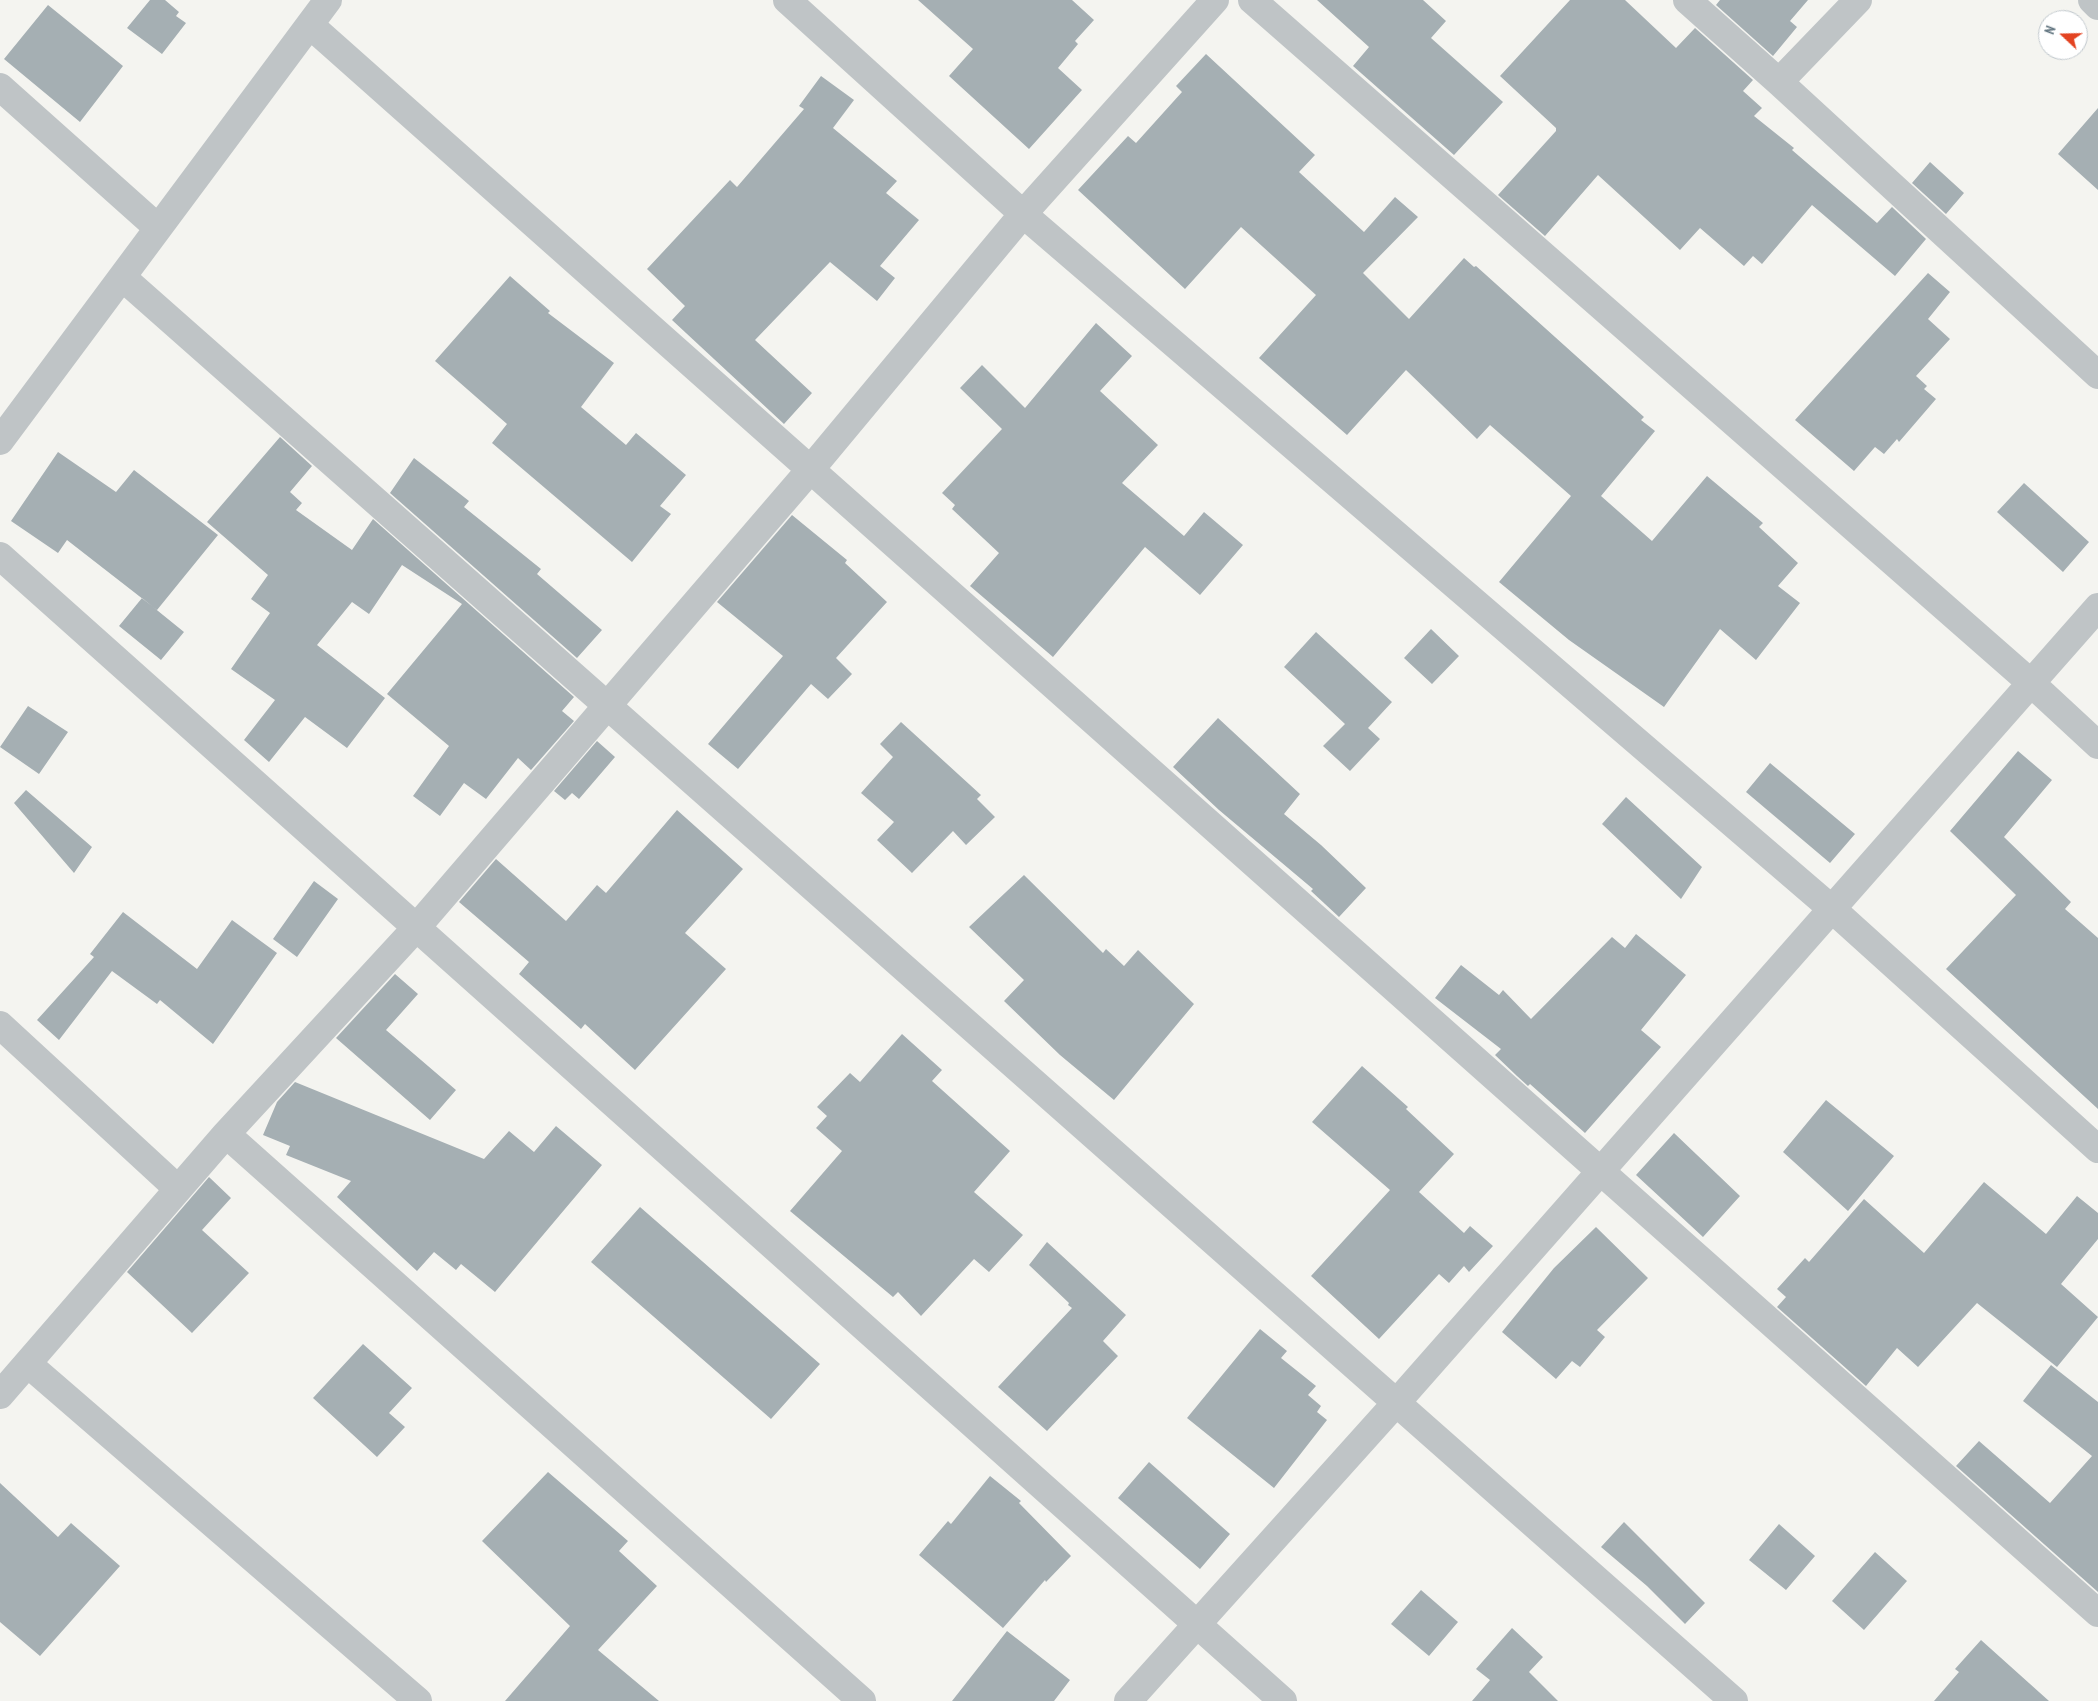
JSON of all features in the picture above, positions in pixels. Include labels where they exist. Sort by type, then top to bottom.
[{"type":"street","points":[[0,441],[328,0]]},
{"type":"street","points":[[787,0],[1023,214],[1832,909],[2098,1149]]},
{"type":"street","points":[[0,1395],[226,1134],[416,928],[810,470],[1023,214],[1215,0]]},
{"type":"street","points":[[1252,0],[2030,683],[2098,745]]},
{"type":"street","points":[[1687,0],[2098,375]]},
{"type":"street","points":[[1779,82],[1858,0]]},
{"type":"street","points":[[2092,0],[2098,6]]},
{"type":"street","points":[[310,25],[2098,1613]]},
{"type":"street","points":[[0,86],[158,228]]},
{"type":"street","points":[[122,277],[1395,1404],[1734,1701]]},
{"type":"street","points":[[0,556],[1283,1701]]},
{"type":"street","points":[[1128,1701],[1395,1404],[2098,607]]},
{"type":"street","points":[[0,1025],[178,1188]]},
{"type":"street","points":[[226,1134],[862,1701]]},
{"type":"street","points":[[28,1364],[418,1701]]},
{"type":"building","points":[[150,0],[165,0],[179,12],[176,16],[186,23],[162,54],[127,28]]},
{"type":"building","points":[[918,0],[1072,0],[1094,20],[1075,41],[1078,44],[1058,68],[1082,90],[1029,149],[949,76],[973,49]]},
{"type":"building","points":[[1317,0],[1423,0],[1446,21],[1431,38],[1503,102],[1454,155],[1353,66],[1369,47]]},
{"type":"building","points":[[1570,0],[1625,0],[1676,48],[1695,28],[1753,80],[1743,91],[1762,108],[1754,116],[1794,148],[1792,150],[1877,223],[1892,207],[1926,239],[1895,276],[1812,205],[1762,264],[1753,256],[1744,266],[1700,228],[1680,250],[1598,175],[1545,236],[1498,195],[1556,131],[1556,128],[1500,76]]},
{"type":"building","points":[[1720,0],[1808,0],[1790,21],[1797,27],[1773,56],[1716,5]]},
{"type":"building","points":[[48,5],[123,66],[80,122],[4,59]]},
{"type":"building","points":[[1206,54],[1315,155],[1299,172],[1364,232],[1395,197],[1418,217],[1363,273],[1409,319],[1464,258],[1474,267],[1476,266],[1644,417],[1641,420],[1655,431],[1601,496],[1652,541],[1707,476],[1763,523],[1759,527],[1798,563],[1778,586],[1800,603],[1756,660],[1720,629],[1664,707],[1569,640],[1499,582],[1571,496],[1490,425],[1477,439],[1406,370],[1347,435],[1259,358],[1316,295],[1241,227],[1185,289],[1078,190],[1128,136],[1136,143],[1182,92],[1176,86]]},
{"type":"building","points":[[821,76],[854,100],[833,128],[897,181],[886,193],[919,220],[880,266],[895,278],[877,301],[830,262],[755,340],[812,393],[784,424],[672,320],[685,306],[647,269],[730,180],[737,187],[804,109],[799,106]]},
{"type":"building","points":[[2098,108],[2098,190],[2058,154]]},
{"type":"building","points":[[1930,162],[1964,193],[1946,214],[1912,183]]},
{"type":"building","points":[[1928,273],[1950,292],[1928,319],[1950,339],[1916,376],[1927,386],[1924,389],[1936,399],[1899,442],[1897,439],[1884,454],[1875,447],[1854,471],[1795,420]]},
{"type":"building","points":[[510,276],[550,311],[548,313],[614,363],[581,407],[626,445],[636,433],[686,475],[660,506],[671,514],[632,562],[492,443],[507,424],[435,361]]},
{"type":"building","points":[[1096,323],[1132,356],[1100,391],[1158,445],[1122,483],[1184,536],[1204,512],[1243,545],[1200,595],[1145,547],[1053,657],[970,586],[999,553],[952,509],[955,505],[942,493],[1002,429],[960,388],[982,365],[1025,408]]},
{"type":"building","points":[[280,437],[312,466],[290,492],[302,503],[296,510],[352,550],[373,519],[574,697],[562,711],[574,721],[531,770],[518,758],[486,799],[464,783],[440,816],[413,796],[449,746],[387,694],[462,604],[402,565],[369,614],[352,602],[317,645],[385,698],[347,748],[305,717],[269,762],[244,740],[275,700],[231,669],[270,613],[251,599],[268,575],[207,522]]},
{"type":"building","points":[[58,452],[116,492],[134,470],[218,535],[157,610],[67,540],[58,553],[11,521]]},
{"type":"building","points":[[414,458],[469,501],[464,507],[541,569],[537,574],[602,630],[577,658],[390,493]]},
{"type":"building","points":[[2024,483],[2089,542],[2063,572],[1997,512]]},
{"type":"building","points":[[792,515],[847,560],[845,563],[887,602],[836,658],[852,674],[828,699],[811,684],[738,769],[708,744],[783,656],[717,602]]},
{"type":"building","points":[[142,598],[184,632],[161,660],[119,626]]},
{"type":"building","points":[[1431,629],[1459,656],[1432,684],[1404,658]]},
{"type":"building","points":[[1316,632],[1392,702],[1368,728],[1380,739],[1350,771],[1323,746],[1345,724],[1284,667]]},
{"type":"building","points":[[28,706],[68,732],[39,774],[0,747]]},
{"type":"building","points":[[1218,718],[1300,794],[1284,814],[1321,845],[1366,888],[1339,917],[1311,891],[1313,889],[1219,810],[1173,767]]},
{"type":"building","points":[[901,722],[981,795],[977,799],[995,817],[966,845],[953,831],[912,873],[877,840],[894,822],[861,793],[893,757],[880,744]]},
{"type":"building","points":[[597,741],[615,757],[579,799],[572,793],[565,800],[554,791]]},
{"type":"building","points":[[2018,751],[2052,780],[2004,837],[2071,902],[2065,909],[2098,938],[2098,1109],[1946,969],[2016,895],[1950,831]]},
{"type":"building","points":[[1770,763],[1855,834],[1830,863],[1746,792]]},
{"type":"building","points":[[26,790],[92,847],[74,873],[14,803]]},
{"type":"building","points":[[1626,797],[1702,867],[1681,899],[1602,824]]},
{"type":"building","points":[[677,810],[743,869],[685,933],[726,969],[635,1070],[585,1024],[581,1029],[519,974],[529,962],[459,902],[496,859],[566,921],[597,885],[606,893]]},
{"type":"building","points":[[1024,875],[1103,953],[1106,949],[1124,966],[1138,950],[1194,1004],[1114,1100],[1060,1055],[1004,1001],[1024,980],[969,927]]},
{"type":"building","points":[[314,881],[338,899],[297,957],[273,939]]},
{"type":"building","points":[[123,912],[197,969],[232,920],[277,953],[213,1044],[160,1000],[157,1004],[112,971],[59,1040],[37,1020],[94,957],[90,954]]},
{"type":"building","points":[[1636,934],[1686,975],[1641,1030],[1661,1047],[1585,1133],[1530,1084],[1528,1086],[1495,1055],[1501,1049],[1435,998],[1461,965],[1499,995],[1503,990],[1531,1019],[1612,937],[1625,948]]},
{"type":"building","points":[[395,974],[418,994],[386,1030],[456,1090],[430,1120],[336,1038]]},
{"type":"building","points":[[902,1034],[942,1070],[932,1081],[1010,1151],[974,1192],[1023,1235],[989,1272],[974,1259],[921,1316],[898,1292],[893,1297],[790,1211],[842,1151],[816,1128],[827,1116],[817,1107],[850,1073],[860,1082]]},
{"type":"building","points":[[1362,1066],[1408,1107],[1406,1109],[1454,1154],[1419,1192],[1464,1233],[1470,1226],[1493,1246],[1469,1272],[1464,1266],[1449,1283],[1439,1274],[1379,1339],[1311,1276],[1390,1190],[1312,1122]]},
{"type":"building","points":[[295,1082],[484,1159],[509,1131],[534,1152],[556,1126],[602,1165],[495,1292],[461,1264],[456,1270],[434,1252],[417,1271],[337,1197],[351,1181],[286,1155],[290,1146],[263,1135],[277,1102]]},
{"type":"building","points":[[1826,1100],[1894,1156],[1848,1211],[1783,1152]]},
{"type":"building","points":[[1674,1133],[1740,1196],[1703,1237],[1636,1175]]},
{"type":"building","points":[[209,1177],[231,1198],[202,1230],[249,1273],[192,1333],[127,1272]]},
{"type":"building","points":[[1984,1182],[2046,1234],[2077,1196],[2098,1213],[2098,1239],[2061,1284],[2098,1317],[2057,1367],[1977,1303],[1918,1367],[1897,1348],[1866,1386],[1777,1307],[1786,1297],[1777,1289],[1805,1258],[1809,1262],[1864,1199],[1924,1253]]},
{"type":"building","points":[[640,1207],[820,1364],[771,1419],[591,1262]]},
{"type":"building","points":[[1596,1227],[1648,1278],[1597,1330],[1605,1337],[1580,1367],[1572,1361],[1556,1379],[1502,1332],[1554,1268]]},
{"type":"building","points":[[1047,1242],[1126,1315],[1103,1341],[1118,1356],[1047,1431],[998,1387],[1072,1308],[1029,1265]]},
{"type":"building","points":[[1260,1329],[1287,1351],[1281,1358],[1316,1386],[1308,1395],[1321,1406],[1317,1412],[1327,1420],[1274,1488],[1187,1418]]},
{"type":"building","points":[[363,1344],[412,1388],[389,1413],[405,1427],[377,1457],[313,1398]]},
{"type":"building","points":[[2051,1365],[2098,1402],[2098,1592],[1956,1466],[1979,1441],[2050,1503],[2092,1456],[2023,1401]]},
{"type":"building","points":[[1149,1462],[1230,1534],[1200,1569],[1118,1498]]},
{"type":"building","points":[[548,1472],[628,1541],[619,1551],[657,1586],[598,1650],[659,1701],[505,1701],[570,1626],[482,1541]]},
{"type":"building","points":[[990,1476],[1021,1501],[1019,1503],[1071,1556],[1046,1582],[1045,1580],[1003,1628],[919,1555],[948,1521],[951,1524]]},
{"type":"building","points":[[0,1483],[58,1537],[71,1523],[120,1566],[40,1656],[0,1622]]},
{"type":"building","points":[[1624,1522],[1705,1603],[1685,1624],[1647,1586],[1601,1547]]},
{"type":"building","points":[[1779,1524],[1815,1556],[1786,1590],[1749,1560]]},
{"type":"building","points":[[1875,1552],[1907,1581],[1864,1630],[1832,1601]]},
{"type":"building","points":[[1421,1590],[1458,1622],[1429,1656],[1391,1624]]},
{"type":"building","points":[[1512,1628],[1543,1657],[1529,1672],[1558,1701],[1472,1701],[1490,1680],[1476,1669]]},
{"type":"building","points":[[1007,1631],[1070,1680],[1054,1701],[952,1701]]},
{"type":"building","points":[[1981,1640],[2049,1701],[1934,1701],[1959,1672],[1955,1669]]}]
